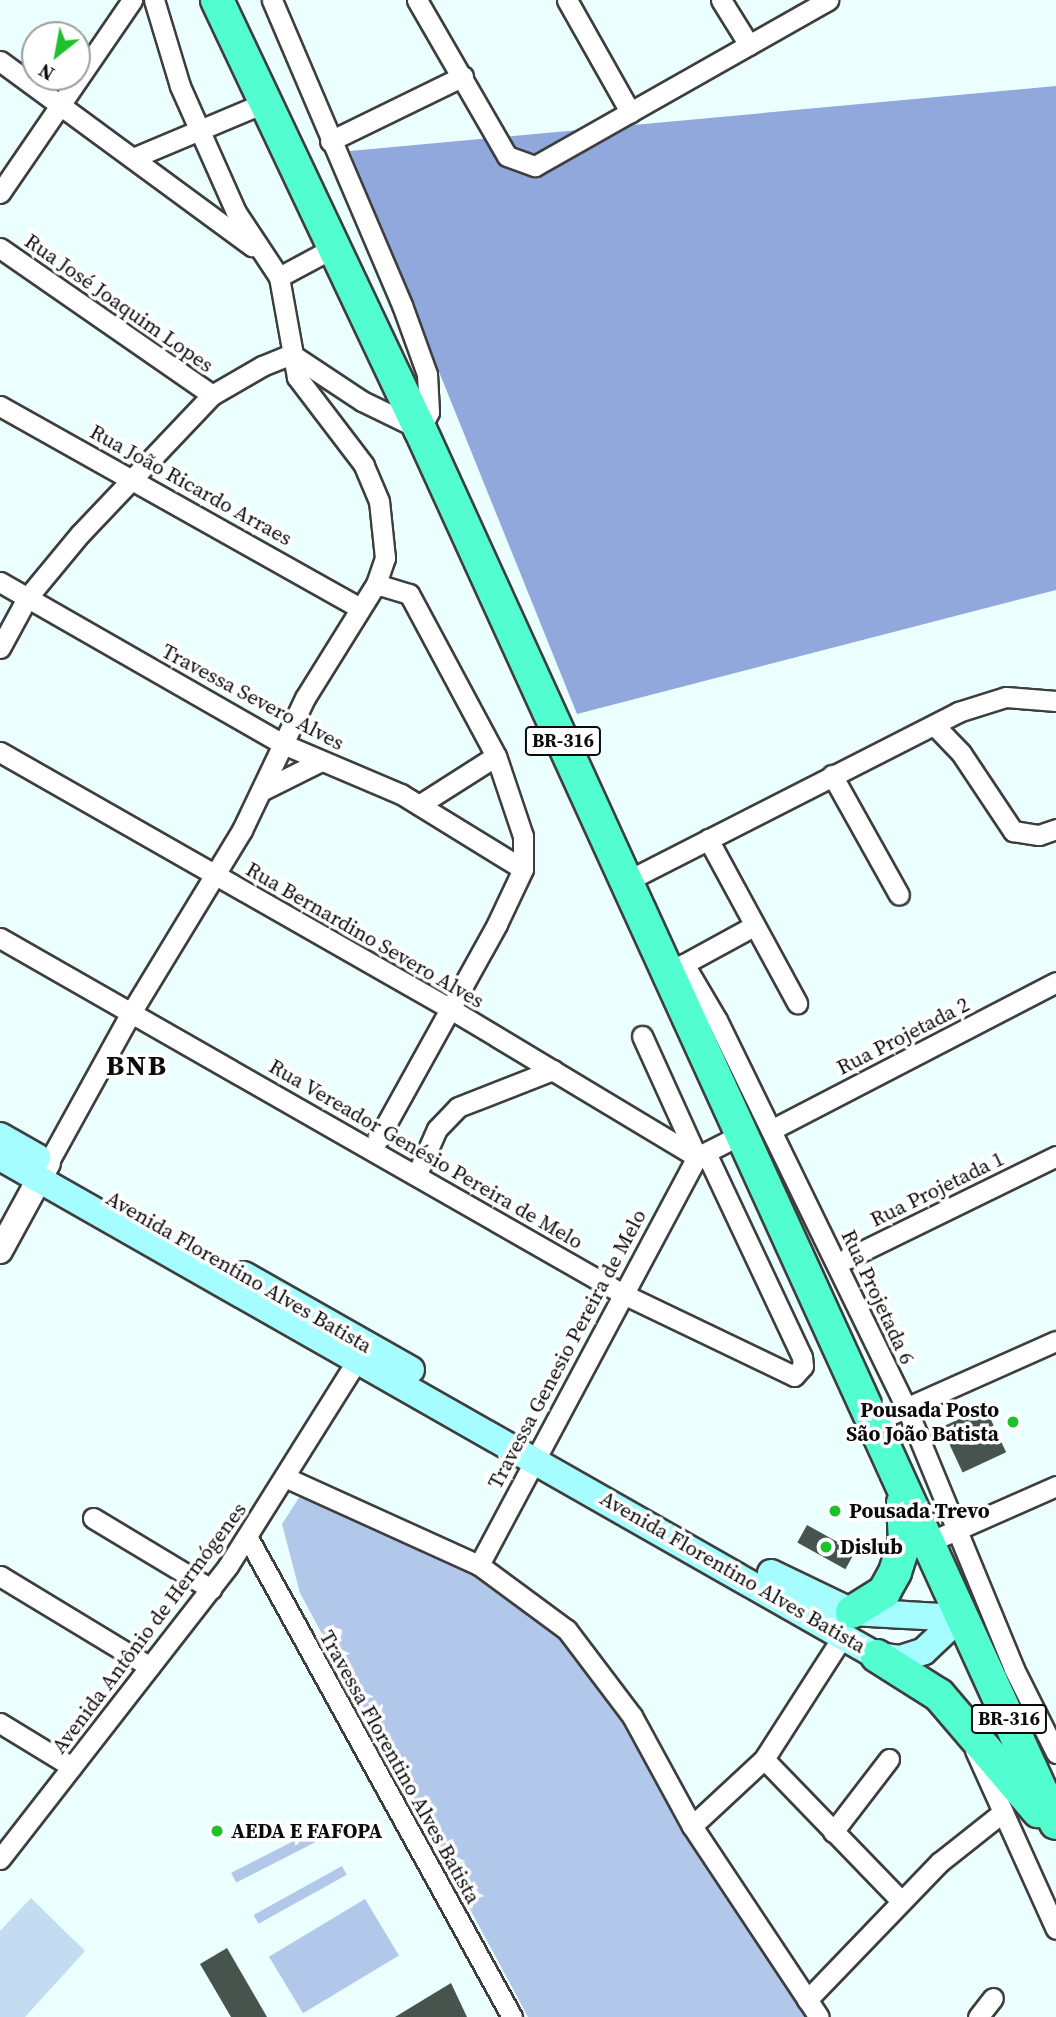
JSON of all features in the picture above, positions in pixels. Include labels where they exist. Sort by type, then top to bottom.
[{"type":"highway","name":"BR-316","points":[[217,0],[331,250],[420,429],[627,881],[675,967],[740,1135],[874,1422],[959,1618],[1056,1823]]},
{"type":"highway","points":[[848,1624],[884,1592],[895,1572],[905,1542],[901,1485]]},
{"type":"highway","points":[[877,1656],[939,1695],[1056,1832]]},
{"type":"main road","name":"Avenida Florentino Alves Batista","points":[[0,1136],[43,1171],[794,1597],[848,1624],[877,1656],[900,1659],[924,1651],[959,1618]]},
{"type":"main road","name":"Avenida Florentino Alves Batista","points":[[0,1157],[43,1171]]},
{"type":"main road","name":"Avenida Florentino Alves Batista","points":[[848,1624],[959,1618]]},
{"type":"street","points":[[0,193],[63,107],[132,0]]},
{"type":"street","points":[[0,1251],[132,1011],[215,876],[358,607],[376,584],[385,558],[379,501],[364,465],[300,383],[291,354],[279,276],[236,212],[180,86],[154,0]]},
{"type":"street","points":[[272,0],[427,374],[431,398],[420,429],[362,401],[291,354]]},
{"type":"street","points":[[417,0],[507,156],[522,165],[535,166],[828,0]]},
{"type":"street","points":[[567,0],[630,112]]},
{"type":"street","points":[[721,0],[749,45]]},
{"type":"street","points":[[0,61],[264,254]]},
{"type":"street","points":[[330,141],[463,76]]},
{"type":"street","points":[[133,158],[264,103]]},
{"type":"street","name":"Rua José Joaquim Lopes","points":[[0,248],[212,395]]},
{"type":"street","points":[[279,276],[331,250]]},
{"type":"street","points":[[0,648],[27,598],[131,479],[212,395],[291,354]]},
{"type":"street","name":"Rua João Ricardo Arraes","points":[[0,406],[358,607]]},
{"type":"street","name":"Travessa Severo Alves","points":[[0,582],[283,744],[419,805],[523,869]]},
{"type":"street","points":[[373,1148],[523,869],[523,836],[496,756],[409,594],[376,584]]},
{"type":"street","points":[[627,881],[832,775],[935,726],[1006,697],[1056,701]]},
{"type":"street","points":[[935,726],[961,752],[1013,831],[1039,835],[1056,829]]},
{"type":"street","name":"Rua Bernardino Severo Alves","points":[[0,752],[701,1155]]},
{"type":"street","points":[[419,805],[496,756]]},
{"type":"street","points":[[261,791],[319,761]]},
{"type":"street","points":[[832,775],[899,895]]},
{"type":"street","points":[[708,839],[752,927],[797,1003]]},
{"type":"street","points":[[675,967],[752,927]]},
{"type":"street","name":"Rua Vereador Genésio Pereira de Melo","points":[[0,937],[373,1148],[420,1165],[621,1293],[794,1377],[803,1366],[792,1337],[701,1155]]},
{"type":"street","name":"Rua Projetada 6","points":[[675,967],[771,1130],[838,1263],[907,1409],[956,1530],[1056,1753]]},
{"type":"street","name":"Rua Projetada 2","points":[[771,1130],[1056,982]]},
{"type":"street","points":[[642,1036],[701,1155],[740,1135]]},
{"type":"street","points":[[420,1165],[458,1107],[553,1070]]},
{"type":"street","name":"Travessa Genesio Pereira de Melo","points":[[479,1565],[621,1293],[701,1155]]},
{"type":"street","name":"Rua Projetada 1","points":[[838,1263],[1056,1156]]},
{"type":"street","points":[[874,1422],[1056,1342]]},
{"type":"street","name":"Avenida Antônio de Hermógenes","points":[[1,1857],[248,1538],[362,1353]]},
{"type":"street","points":[[287,1478],[479,1565],[567,1630],[632,1716],[692,1826],[819,2017]]},
{"type":"street","points":[[927,1543],[1056,1486]]},
{"type":"street","points":[[93,1518],[211,1589]]},
{"type":"street","name":"Travessa Florentino Alves Batista","points":[[248,1538],[512,2017]]},
{"type":"street","points":[[0,1576],[150,1667]]},
{"type":"street","points":[[692,1826],[764,1759],[848,1624]]},
{"type":"street","points":[[960,1717],[1056,1929]]},
{"type":"street","points":[[0,1723],[72,1767]]},
{"type":"street","points":[[764,1759],[901,1902]]},
{"type":"street","points":[[833,1832],[889,1759]]},
{"type":"street","points":[[807,2000],[901,1902],[1003,1812]]},
{"type":"street","points":[[978,2017],[993,1998]]},
{"type":"shaded area","points":[[1056,86],[1056,590],[577,714],[350,151]]},
{"type":"shaded area","points":[[302,1493],[482,1579],[561,1637],[624,1724],[683,1834],[812,2017],[528,2017],[300,1593],[282,1524]]},
{"type":"shaded area","points":[[323,1826],[328,1836],[236,1883],[231,1873]]},
{"type":"shaded area","points":[[342,1866],[347,1875],[259,1924],[254,1915]]},
{"type":"shaded area","points":[[31,1898],[85,1951],[25,2017],[0,2017],[0,1931]]},
{"type":"shaded area","points":[[365,1899],[399,1956],[303,2013],[269,1957]]},
{"type":"building","points":[[985,1407],[1006,1452],[963,1473],[941,1427]]},
{"type":"building","name":"Dislub","points":[[807,1525],[855,1552],[845,1569],[797,1542]]},
{"type":"building","points":[[227,1948],[267,2017],[231,2017],[200,1964]]},
{"type":"building","points":[[451,1983],[467,2017],[395,2017]]},
{"type":"place","name":"Pousada Posto São João Batista","points":[[1013,1422]]},
{"type":"place","name":"Pousada Trevo","points":[[835,1511]]},
{"type":"place","name":"Dislub","points":[[826,1547]]},
{"type":"place","name":"AEDA E FAFOPA","points":[[217,1831]]},
{"type":"district","name":"BNB","points":[[137,1065]]}]
